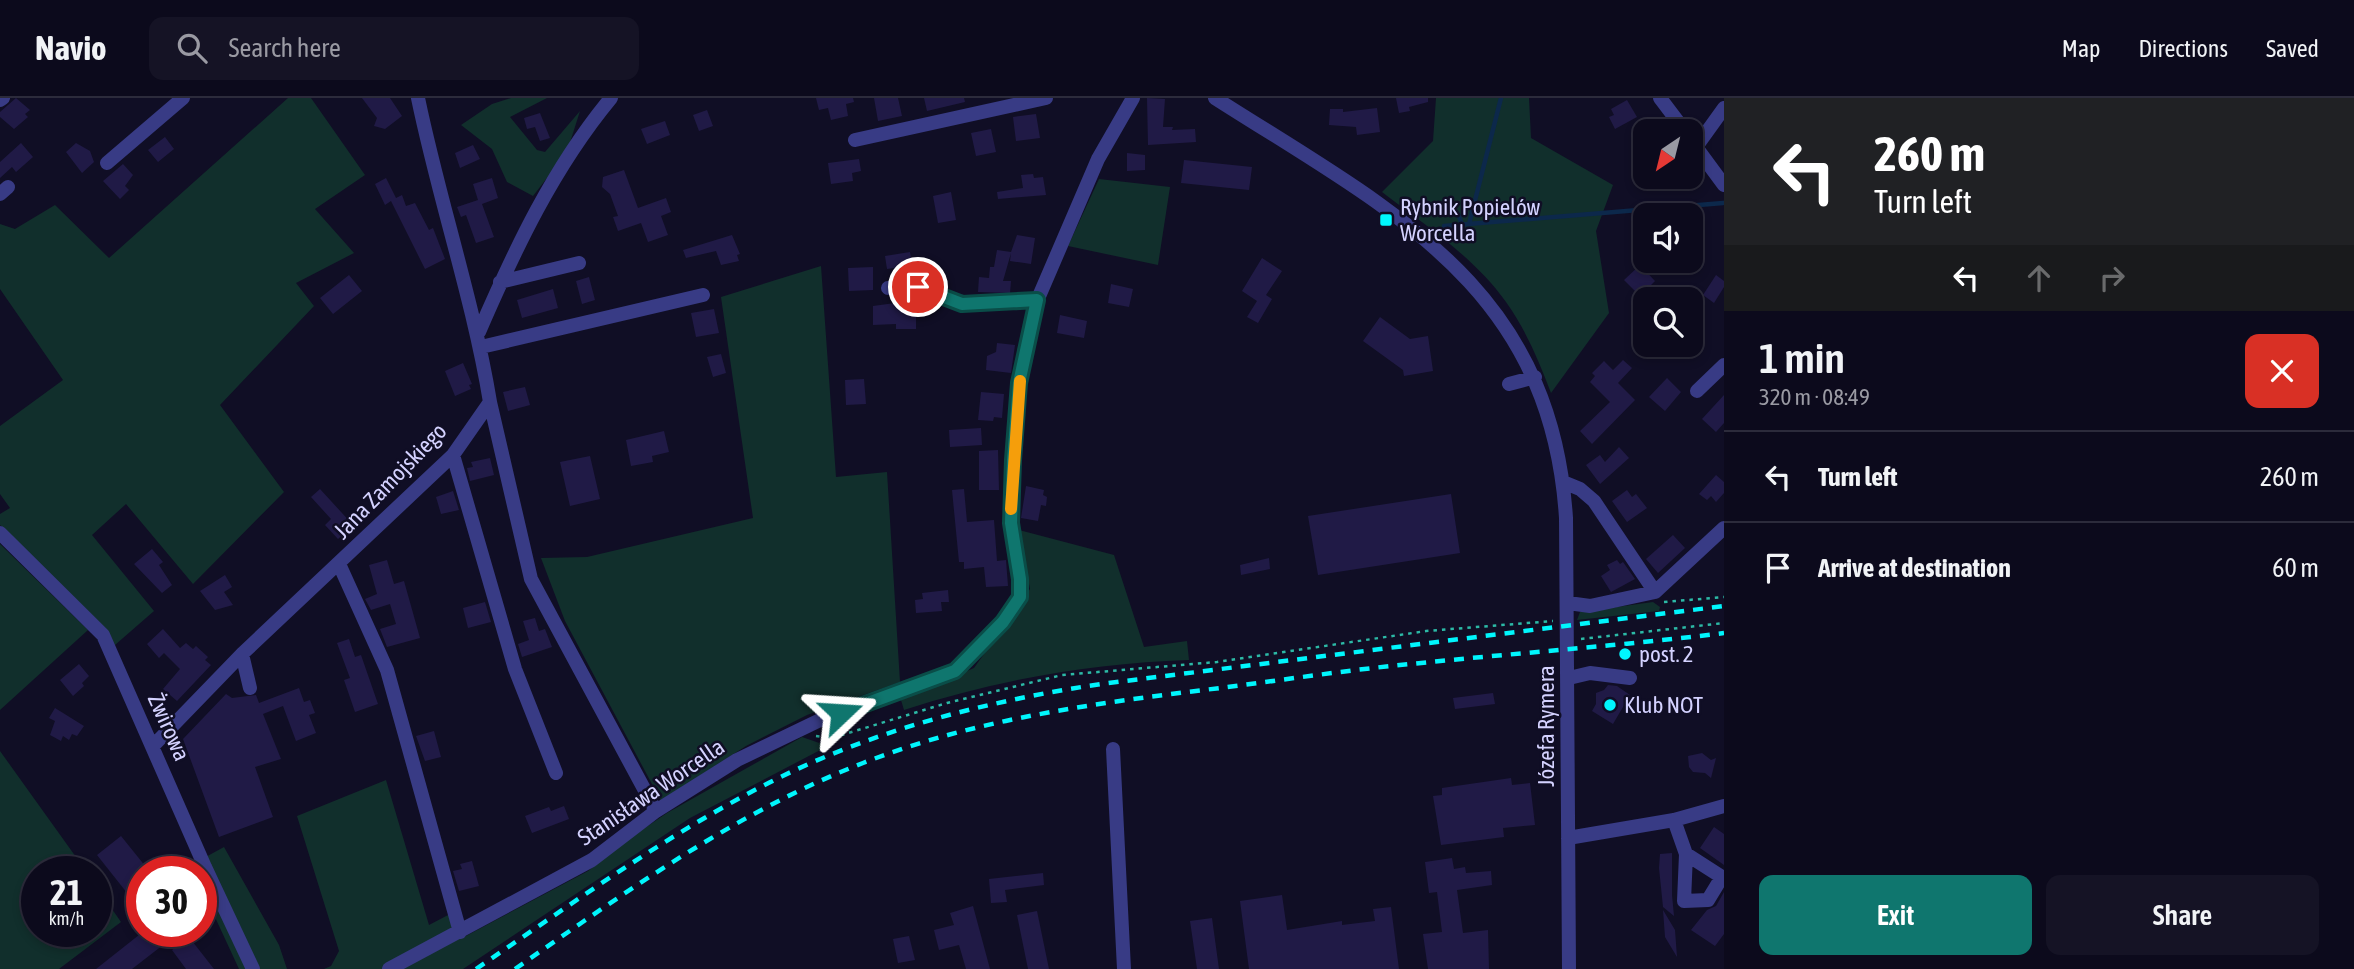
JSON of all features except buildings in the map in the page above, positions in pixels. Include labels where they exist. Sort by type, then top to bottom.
[{"type":"street","points":[[107,163],[183,98]]},
{"type":"street","points":[[418,98],[436,182],[479,332],[490,402],[531,579],[656,811]]},
{"type":"street","points":[[479,332],[530,218],[590,123],[611,98]]},
{"type":"street","points":[[855,140],[1046,98]]},
{"type":"street","name":"Stanisława Worcella","points":[[389,969],[592,860],[656,811],[737,760],[796,732],[955,671],[1003,622],[1020,597],[1020,579],[1011,523],[1013,460],[1019,383],[1037,300],[1098,159],[1133,98]]},
{"type":"street","name":"Józefa Rymera","points":[[1215,98],[1237,104],[1438,248],[1497,312],[1535,377],[1557,448],[1563,482],[1569,641],[1569,969]]},
{"type":"street","points":[[1660,98],[1676,119]]},
{"type":"street","points":[[1703,132],[1724,108]]},
{"type":"street","points":[[1703,157],[1724,185]]},
{"type":"street","points":[[500,282],[579,263]]},
{"type":"street","points":[[888,288],[918,287],[962,304],[1037,300]]},
{"type":"street","points":[[481,347],[703,295]]},
{"type":"street","points":[[1697,391],[1724,365]]},
{"type":"street","points":[[1509,384],[1535,377]]},
{"type":"street","name":"Jana Zamojskiego","points":[[153,746],[242,654],[453,455],[490,402]]},
{"type":"street","points":[[453,455],[515,669],[555,773]]},
{"type":"street","points":[[1563,482],[1580,489],[1594,500],[1655,592]]},
{"type":"street","points":[[1568,611],[1655,592],[1724,528]]},
{"type":"street","name":"Żwirowa","points":[[0,533],[103,635],[253,969]]},
{"type":"street","points":[[340,564],[387,670],[460,932]]},
{"type":"street","points":[[242,654],[250,688]]},
{"type":"street","points":[[1569,678],[1590,673],[1630,678]]},
{"type":"street","points":[[1113,749],[1124,969]]},
{"type":"street","points":[[1569,838],[1674,820],[1724,806]]},
{"type":"street","points":[[1674,820],[1686,854]]},
{"type":"path","points":[[1687,601],[1724,597]]},
{"type":"path","points":[[796,732],[832,738],[947,703],[1062,675],[1217,662],[1568,611]]},
{"type":"path","points":[[1569,641],[1724,623]]},
{"type":"green space","points":[[288,98],[311,98],[365,175],[315,209],[354,253],[296,283],[314,306],[220,405],[284,492],[193,584],[126,504],[92,535],[154,611],[115,645],[103,626],[0,525],[0,514],[10,508],[0,494],[0,426],[63,380],[0,289],[0,224],[15,229],[55,205],[109,258]]},
{"type":"green space","points":[[511,98],[547,98],[510,117],[537,150],[545,152],[580,111],[567,152],[533,196],[507,182],[492,149],[461,125],[492,104]]},
{"type":"green space","points":[[1436,98],[1529,98],[1531,138],[1613,185],[1596,231],[1609,313],[1551,393],[1526,335],[1493,286],[1448,242],[1382,192],[1433,141]]},
{"type":"green space","points":[[1099,179],[1170,187],[1158,265],[1068,246]]},
{"type":"green space","points":[[821,266],[836,477],[887,472],[900,682],[807,715],[746,746],[661,801],[565,621],[541,558],[587,557],[753,518],[721,297]]},
{"type":"green space","points":[[1019,530],[1114,555],[1144,647],[1187,641],[1189,660],[1117,665],[1045,675],[973,690],[904,710],[901,700],[974,668],[1030,589]]},
{"type":"green space","points":[[0,544],[88,630],[0,710]]},
{"type":"green space","points":[[1653,602],[1660,607],[1659,611],[1577,620],[1580,612]]},
{"type":"green space","points":[[802,737],[828,746],[690,818],[463,969],[324,969],[331,966],[339,951],[297,816],[386,780],[429,925],[450,914],[464,937],[588,871],[667,813]]},
{"type":"green space","points":[[0,751],[75,856],[21,856],[21,947],[88,947],[59,969],[0,969]]},
{"type":"green space","points":[[224,847],[279,945],[287,969],[239,969],[217,922],[217,856],[208,856]]},
{"type":"green space","points":[[112,909],[121,922],[112,929]]},
{"type":"waterway","points":[[1469,224],[1501,98]]},
{"type":"waterway","points":[[1444,226],[1723,203]]},
{"type":"waterway","points":[[1415,212],[1431,208],[1448,210],[1458,214],[1462,224]]},
{"type":"railway","points":[[476,969],[709,815],[791,772],[904,728],[1021,698],[1101,684],[1724,606]]},
{"type":"railway","points":[[515,969],[640,883],[726,829],[816,783],[863,763],[950,734],[1084,706],[1387,666],[1724,633]]},
{"type":"slow traffic","points":[[1011,509],[1020,381]]},
{"type":"place","name":"Rybnik Popielów Worcella","points":[[1386,220]]},
{"type":"place","name":"post. 2","points":[[1625,654]]},
{"type":"place","name":"Klub NOT","points":[[1610,705]]},
{"type":"route","points":[[841,713],[955,671],[1003,622],[1020,597],[1020,579],[1011,523],[1013,460],[1019,383],[1037,300],[962,304],[918,287]]}]
